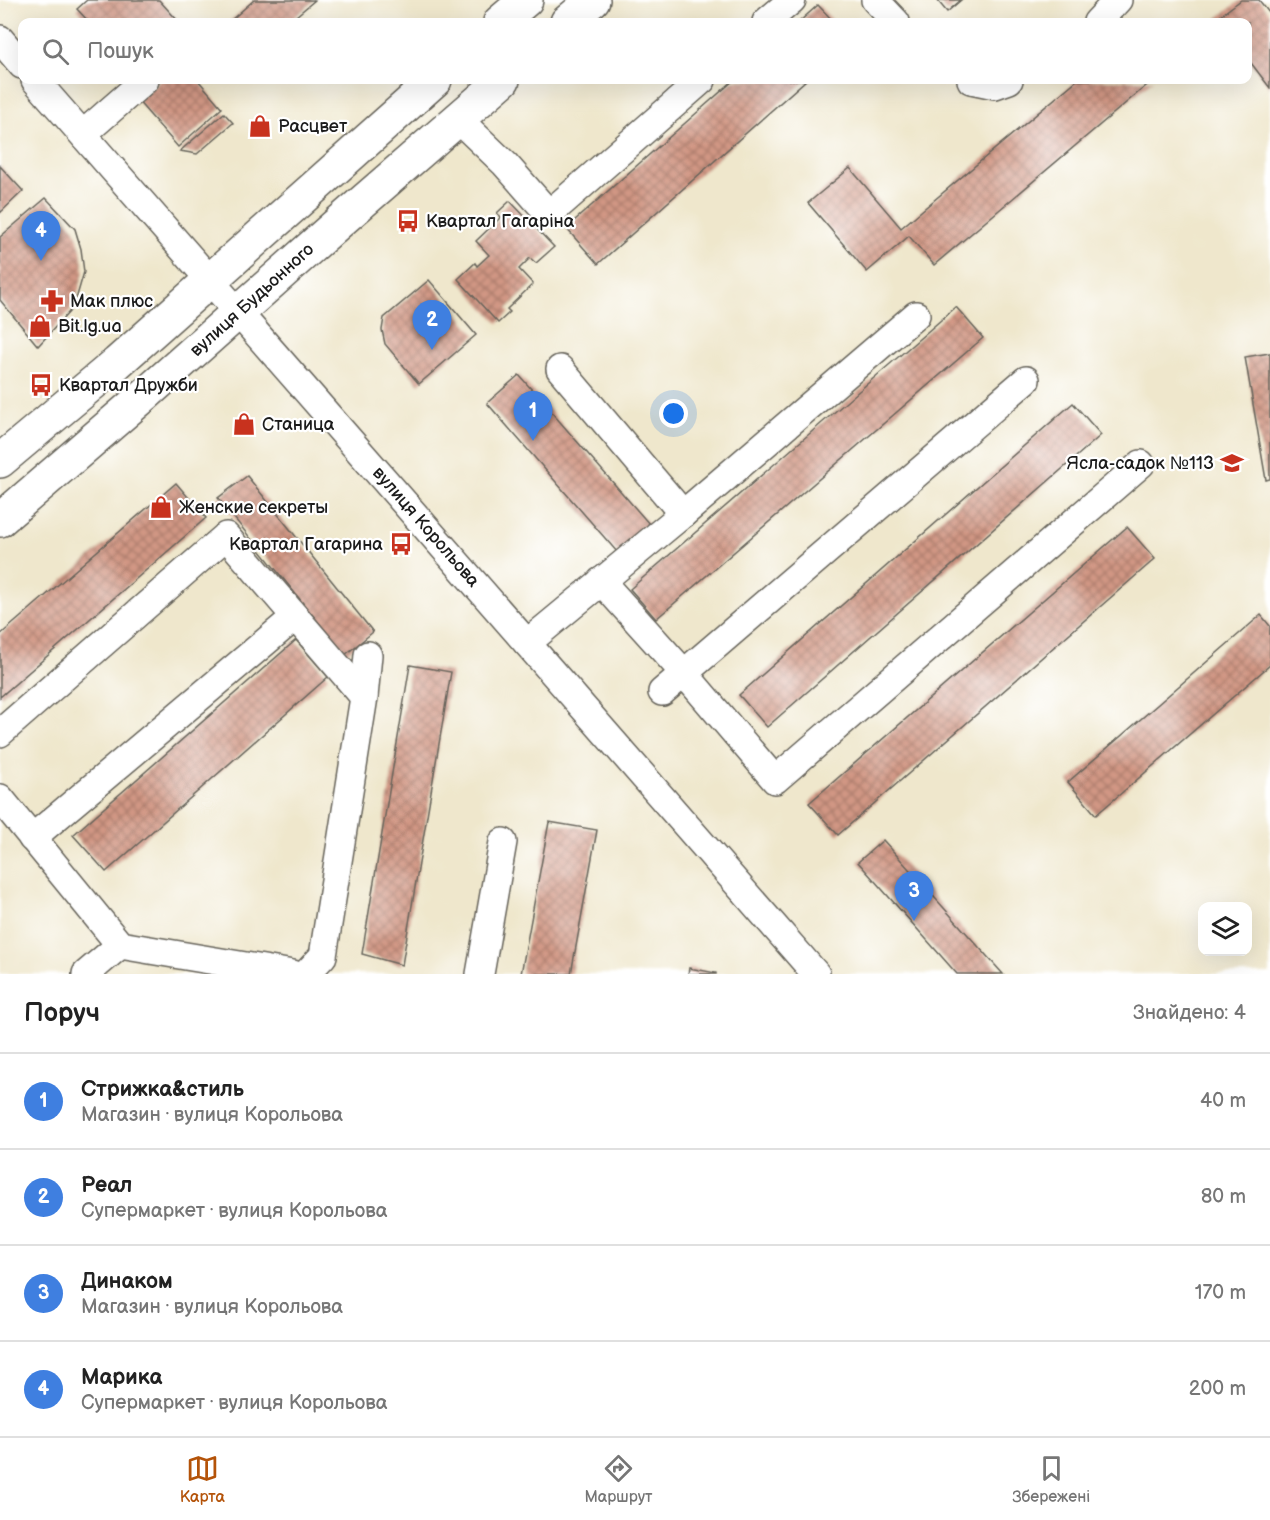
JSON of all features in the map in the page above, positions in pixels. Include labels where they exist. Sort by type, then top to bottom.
[{"type":"main road","points":[[505,18],[526,0]]},
{"type":"main road","points":[[572,18],[592,0]]},
{"type":"main road","points":[[0,461],[117,363],[430,84]]},
{"type":"main road","name":"вулиця Будьонного","points":[[0,520],[498,84]]},
{"type":"street","points":[[771,18],[792,0]]},
{"type":"street","points":[[875,0],[892,18]]},
{"type":"street","points":[[1101,18],[1118,0]]},
{"type":"street","points":[[0,39],[18,60]]},
{"type":"street","name":"вулиця Корольова","points":[[39,84],[816,974]]},
{"type":"street","points":[[83,134],[140,84]]},
{"type":"street","points":[[458,119],[505,164],[549,214],[697,84]]},
{"type":"street","points":[[527,643],[683,514],[916,315]]},
{"type":"street","points":[[560,369],[683,514]]},
{"type":"street","points":[[662,692],[1026,380]]},
{"type":"street","points":[[601,582],[684,673],[775,780],[1141,464]]},
{"type":"street","points":[[0,733],[226,536],[364,697]]},
{"type":"street","points":[[32,838],[295,617]]},
{"type":"street","points":[[306,974],[323,956],[364,697],[368,655]]},
{"type":"street","points":[[0,798],[120,945],[294,974]]},
{"type":"street","points":[[480,974],[503,842]]},
{"type":"street","points":[[86,974],[120,945]]},
{"type":"building","points":[[87,0],[159,0],[175,18],[85,18],[77,9]]},
{"type":"building","points":[[254,0],[315,0],[294,18],[234,18]]},
{"type":"building","points":[[937,0],[961,0],[947,12]]},
{"type":"building","points":[[1241,0],[1259,0],[1270,14],[1270,88],[1252,64],[1252,18],[1217,18]]},
{"type":"building","points":[[818,5],[830,18],[803,18]]},
{"type":"building","points":[[155,84],[201,84],[222,108],[178,147],[137,100]]},
{"type":"building","points":[[729,84],[801,84],[598,264],[566,228]]},
{"type":"building","points":[[1072,84],[1148,84],[934,265],[909,236],[867,272],[808,203],[850,168],[901,228]]},
{"type":"building","points":[[224,113],[233,123],[197,154],[180,151]]},
{"type":"building","points":[[0,166],[23,191],[0,213]]},
{"type":"building","points":[[46,198],[75,229],[84,272],[77,296],[69,312],[38,346],[0,300],[0,237]]},
{"type":"building","points":[[510,201],[554,247],[536,263],[530,258],[519,269],[533,284],[507,309],[510,312],[498,323],[458,279],[475,263],[477,266],[489,255],[476,241],[501,217],[497,213]]},
{"type":"building","points":[[429,280],[476,335],[419,384],[385,344],[382,330],[384,318]]},
{"type":"building","points":[[956,307],[983,338],[656,619],[630,589]]},
{"type":"building","points":[[1270,353],[1270,479],[1266,480],[1245,357]]},
{"type":"building","points":[[519,375],[650,525],[618,553],[487,403]]},
{"type":"building","points":[[1073,403],[1101,435],[767,727],[739,695]]},
{"type":"building","points":[[247,476],[373,632],[345,655],[218,498]]},
{"type":"building","points":[[176,483],[206,518],[0,697],[0,635]]},
{"type":"building","points":[[1127,527],[1155,559],[838,835],[809,803]]},
{"type":"building","points":[[1261,615],[1270,626],[1270,665],[1096,815],[1068,782]]},
{"type":"building","points":[[296,640],[328,677],[106,872],[73,835]]},
{"type":"building","points":[[410,665],[451,672],[402,965],[362,954]]},
{"type":"building","points":[[549,822],[597,830],[571,974],[521,974]]},
{"type":"building","points":[[883,840],[1003,974],[957,974],[858,862]]},
{"type":"building","points":[[689,968],[716,973],[716,974],[688,974]]},
{"type":"place","name":"Расцвет","points":[[260,126]]},
{"type":"place","name":"Квартал Гагаріна","points":[[408,221]]},
{"type":"place","name":"Марика","points":[[41,261]]},
{"type":"place","name":"Мак плюс","points":[[52,301]]},
{"type":"place","name":"Bit.lg.ua","points":[[40,326]]},
{"type":"place","name":"Реал","points":[[432,350]]},
{"type":"place","name":"Квартал Дружби","points":[[41,385]]},
{"type":"place","name":"Станица","points":[[244,424]]},
{"type":"place","name":"Стрижка&стиль","points":[[533,441]]},
{"type":"place","name":"Ясла-садок №113","points":[[1232,463]]},
{"type":"place","name":"Женские секреты","points":[[161,507]]},
{"type":"place","name":"Квартал Гагарина","points":[[401,544]]},
{"type":"place","name":"Динаком","points":[[914,921]]}]
